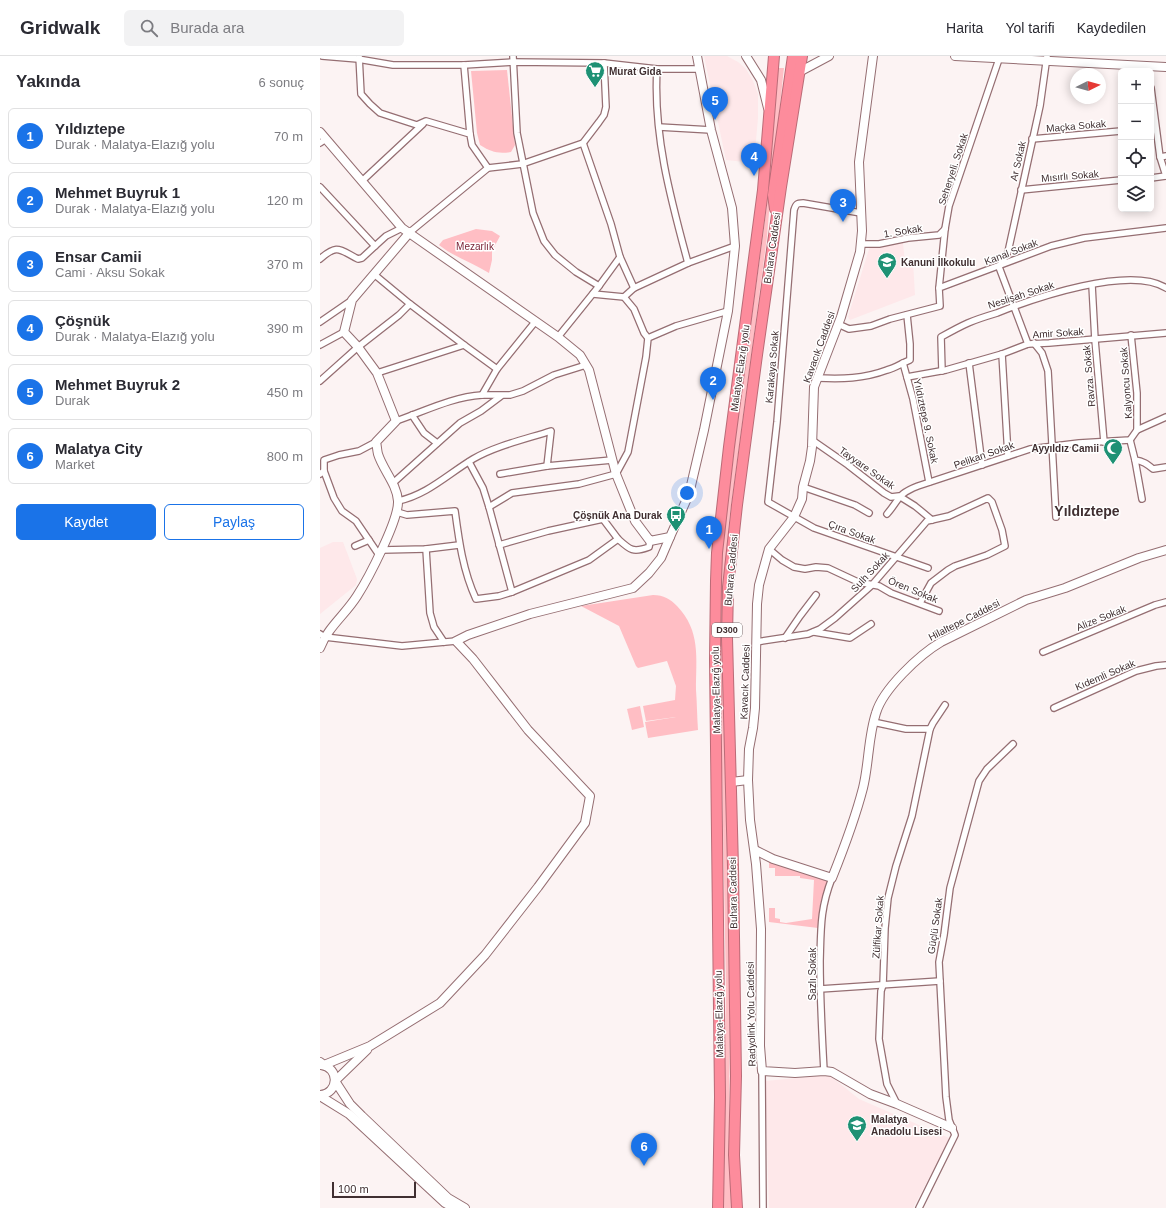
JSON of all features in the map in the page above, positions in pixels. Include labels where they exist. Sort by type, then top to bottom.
[{"type":"highway","name":"Buhara Caddesi","points":[[737,1208],[734,1155],[736,1076],[727,638],[728,587],[744,452],[799,72],[798,57]]},
{"type":"highway","points":[[774,59],[798,57],[773,195],[777,219]]},
{"type":"highway","name":"Malatya-Elazığ yolu","points":[[718,1208],[720,1097],[715,660],[717,553],[729,447],[756,246],[774,59]]},
{"type":"street","points":[[322,56],[359,58],[393,65],[464,65],[513,59],[604,63],[657,69],[697,60],[711,130],[732,208],[735,246],[728,311],[704,430],[689,494],[661,558],[649,573],[633,588],[530,614],[456,640],[402,646],[322,635]]},
{"type":"street","points":[[746,56],[761,80],[769,116]]},
{"type":"street","points":[[799,72],[829,56]]},
{"type":"street","name":"Kavacık Caddesi","points":[[755,850],[750,820],[748,780],[754,714],[757,604],[759,585],[769,549],[794,517],[802,499],[803,487],[810,461],[814,387],[838,324],[862,244],[859,162],[873,56]]},
{"type":"street","points":[[955,56],[999,59],[1047,59],[1139,68]]},
{"type":"street","points":[[359,58],[361,94],[380,113],[417,125],[426,121],[470,134]]},
{"type":"street","points":[[513,59],[517,133],[533,214],[544,241],[556,255],[576,272],[599,286]]},
{"type":"street","name":"Seheryeli. Sokak","points":[[939,288],[949,206],[999,59]]},
{"type":"street","name":"Ar Sokak","points":[[998,267],[1008,252],[1041,100],[1047,59]]},
{"type":"street","points":[[320,322],[352,300],[375,275],[410,232],[488,168],[522,164],[583,143],[604,115],[606,107],[604,63]]},
{"type":"street","points":[[464,65],[472,145],[488,168]]},
{"type":"street","points":[[1154,68],[1166,67]]},
{"type":"street","points":[[657,69],[655,89],[662,158],[688,263]]},
{"type":"street","points":[[362,181],[426,121]]},
{"type":"street","points":[[659,127],[711,130]]},
{"type":"street","name":"Maçka Sokak","points":[[1032,139],[1118,131]]},
{"type":"street","points":[[1154,133],[1163,156],[1166,176],[1154,178]]},
{"type":"street","points":[[322,138],[362,181],[402,228],[410,232],[558,337],[580,355],[589,370],[616,474],[636,522],[650,540],[649,546],[639,550],[628,548],[618,539],[603,519],[548,531],[499,545]]},
{"type":"street","points":[[583,143],[611,224],[620,257],[634,288]]},
{"type":"street","name":"Mısırlı Sokak","points":[[1021,190],[1118,180]]},
{"type":"street","points":[[321,189],[375,246]]},
{"type":"street","name":"Karakaya Sokak","points":[[794,517],[768,502],[777,422],[794,210],[798,203],[803,203],[860,213]]},
{"type":"street","points":[[320,259],[334,249],[342,249],[358,259],[362,258],[386,236],[402,228]]},
{"type":"street","name":"Kanal Sokak","points":[[939,288],[1052,246],[1070,241],[1166,228]]},
{"type":"street","name":"1. Sokak","points":[[862,244],[879,244],[908,238],[940,235],[945,229]]},
{"type":"street","points":[[624,297],[634,288],[688,263],[735,246]]},
{"type":"street","points":[[558,337],[593,294],[620,257]]},
{"type":"street","points":[[998,267],[1013,306],[1031,344],[1042,353],[1048,371],[1056,517]]},
{"type":"street","points":[[375,275],[410,304],[497,369]]},
{"type":"street","name":"Neslişah Sokak","points":[[942,370],[941,337],[968,323],[1013,306],[1039,297],[1110,282],[1138,281],[1154,283],[1166,288]]},
{"type":"street","name":"Ravza. Sokak","points":[[1092,285],[1095,340],[1104,442]]},
{"type":"street","points":[[838,324],[849,329],[871,326],[940,306],[939,288]]},
{"type":"street","points":[[489,507],[512,492],[578,484],[616,474],[628,452],[646,357],[648,338],[644,333],[634,309],[624,297],[593,294]]},
{"type":"street","points":[[320,345],[344,332],[352,300]]},
{"type":"street","points":[[320,381],[358,347],[399,315],[410,304]]},
{"type":"street","points":[[648,338],[676,326],[728,311]]},
{"type":"street","points":[[817,378],[848,379],[866,376],[889,370],[910,360],[907,315]]},
{"type":"street","points":[[482,395],[497,369],[535,322]]},
{"type":"street","points":[[344,332],[358,347],[377,373],[396,421]]},
{"type":"street","name":"Amir Sokak","points":[[907,377],[969,363],[1031,344],[1095,340],[1131,335],[1166,333]]},
{"type":"street","name":"Kalyoncu Sokak","points":[[1131,335],[1137,393],[1137,430]]},
{"type":"street","points":[[377,373],[464,345]]},
{"type":"street","points":[[1002,354],[1008,456]]},
{"type":"street","name":"Yıldıztepe 9. Sokak","points":[[903,363],[913,399],[929,482]]},
{"type":"street","points":[[969,363],[982,465]]},
{"type":"street","points":[[380,552],[356,522],[342,511],[322,472],[322,460],[359,451],[376,442],[396,421],[412,416],[444,402],[471,396],[510,395],[523,391],[554,375],[586,365]]},
{"type":"street","points":[[393,483],[460,423],[481,411],[501,396]]},
{"type":"street","points":[[412,416],[424,433],[437,443]]},
{"type":"street","points":[[1142,499],[1130,440],[1137,430],[1166,417]]},
{"type":"street","points":[[398,501],[407,499],[429,488],[469,462],[492,450],[551,431],[547,466]]},
{"type":"street","name":"Tayyare Sokak","points":[[812,440],[848,465],[884,494],[891,497],[899,496],[915,506],[932,520]]},
{"type":"street","name":"Pelikan Sokak","points":[[899,496],[904,491],[929,482],[971,470],[1030,449],[1079,443],[1130,440]]},
{"type":"street","points":[[320,648],[322,635],[356,597],[380,552],[397,512],[398,501],[393,483],[378,454],[376,442]]},
{"type":"street","points":[[500,474],[547,466],[612,460]]},
{"type":"street","points":[[1135,460],[1141,460],[1152,469],[1166,467]]},
{"type":"street","points":[[469,462],[483,488],[512,592]]},
{"type":"street","points":[[803,487],[855,505],[869,513]]},
{"type":"street","points":[[887,514],[899,496]]},
{"type":"street","name":"Sulh Sokak","points":[[756,642],[814,632],[835,618],[872,585],[927,521],[949,516],[988,498],[992,502],[1002,530],[1005,546],[987,555],[955,566],[948,570],[931,583],[920,603]]},
{"type":"street","points":[[397,512],[407,515],[455,511],[459,545],[476,599],[499,596],[512,592],[589,560],[618,539]]},
{"type":"street","name":"Çıra Sokak","points":[[794,517],[814,528],[928,568]]},
{"type":"street","points":[[650,540],[670,537]]},
{"type":"street","points":[[355,546],[369,540]]},
{"type":"street","points":[[380,552],[459,545]]},
{"type":"street","points":[[426,549],[430,613],[434,627],[444,642]]},
{"type":"street","name":"Ören Sokak","points":[[769,549],[782,560],[794,567],[805,569],[816,567],[828,568],[858,582],[879,586],[891,593],[940,611]]},
{"type":"street","name":"Hilaltepe Caddesi","points":[[832,878],[844,850],[860,797],[873,722],[881,701],[895,683],[926,653],[941,642],[1026,600],[1065,588],[1143,556],[1166,550]]},
{"type":"street","points":[[785,638],[816,595]]},
{"type":"street","name":"Alize Sokak","points":[[1043,652],[1155,605],[1166,602]]},
{"type":"street","points":[[814,632],[850,638],[871,624]]},
{"type":"street","points":[[321,1064],[370,1046],[440,1002],[485,955],[585,823],[590,796],[528,730],[473,659],[456,640]]},
{"type":"street","name":"Kıdemli Sokak","points":[[1054,708],[1136,671],[1166,665]]},
{"type":"street","name":"Zülfikar Sokak","points":[[897,1104],[887,1084],[879,1038],[888,898],[896,866],[912,816],[930,730],[945,705]]},
{"type":"street","points":[[873,722],[906,729],[930,730]]},
{"type":"street","name":"Güçlü Sokak","points":[[952,1128],[949,1120],[946,1097],[939,962],[950,888],[982,775],[1013,744]]},
{"type":"street","points":[[731,782],[748,780]]},
{"type":"street","points":[[755,850],[773,859],[832,878]]},
{"type":"street","name":"Radyolink Yolu Caddesi","points":[[755,850],[760,929],[760,1046],[762,1071],[795,1073],[824,1071],[832,1072],[870,1094],[952,1128]]},
{"type":"street","name":"Sazlı Sokak","points":[[824,1071],[820,989],[822,916],[826,895],[832,878]]},
{"type":"street","points":[[820,989],[940,982]]},
{"type":"street","points":[[320,1096],[332,1090],[335,1081],[370,1046]]},
{"type":"street","points":[[321,1064],[332,1071],[335,1081],[350,1104],[448,1198],[465,1208]]},
{"type":"street","points":[[762,1071],[763,1208]]},
{"type":"street","points":[[320,1096],[349,1114],[445,1203],[454,1208]]},
{"type":"street","points":[[919,1208],[955,1135],[952,1128]]},
{"type":"shaded area","points":[[704,56],[727,56],[738,62],[746,69],[753,81],[758,94],[758,118],[754,163],[726,160]]},
{"type":"shaded area","name":"Kanuni İlkokulu","points":[[903,243],[905,262],[913,261],[915,295],[850,320],[848,317],[870,246]]},
{"type":"shaded area","points":[[333,542],[343,542],[357,579],[356,585],[320,614],[320,548]]},
{"type":"shaded area","name":"Malatya Anadolu Lisesi","points":[[829,1075],[859,1099],[949,1138],[913,1208],[769,1208],[765,1081]]},
{"type":"green space","points":[[777,68],[784,68],[767,237],[729,521],[723,603],[730,991],[729,1126],[732,1208],[721,1208],[726,992],[720,657],[721,561],[738,418],[769,188]]},
{"type":"green space","points":[[507,70],[515,145],[511,152],[498,153],[480,145],[477,133],[471,71]]},
{"type":"green space","name":"Mezarlık","points":[[476,229],[492,231],[500,236],[492,251],[492,260],[489,273],[439,245],[443,240]]},
{"type":"green space","points":[[653,595],[672,601],[685,615],[694,635],[696,645],[698,730],[648,738],[645,722],[676,717],[646,721],[643,706],[675,700],[676,686],[667,661],[638,668],[619,626],[581,606]]},
{"type":"green space","points":[[640,706],[644,727],[632,730],[627,709]]},
{"type":"green space","points":[[769,862],[827,881],[820,905],[818,928],[769,922],[769,908],[775,908],[775,918],[780,919],[780,922],[786,923],[812,919],[814,880],[800,878],[800,876],[775,876],[775,868],[769,868]]},
{"type":"place","name":"Murat Gida","points":[[595,88]]},
{"type":"place","name":"Mehmet Buyruk 2","points":[[715,120]]},
{"type":"place","name":"Çöşnük","points":[[754,176]]},
{"type":"place","name":"Ensar Camii","points":[[843,222]]},
{"type":"place","name":"Kanuni İlkokulu","points":[[887,279]]},
{"type":"place","name":"Mehmet Buyruk 1","points":[[713,400]]},
{"type":"place","name":"Ayyıldız Camii","points":[[1113,465]]},
{"type":"place","name":"Çöşnük Ana Durak","points":[[676,532]]},
{"type":"place","name":"Yıldıztepe","points":[[709,549]]},
{"type":"place","name":"Malatya Anadolu Lisesi","points":[[857,1142]]},
{"type":"place","name":"Malatya City","points":[[644,1166]]},
{"type":"district","name":"Yıldıztepe","points":[[1087,511]]}]
